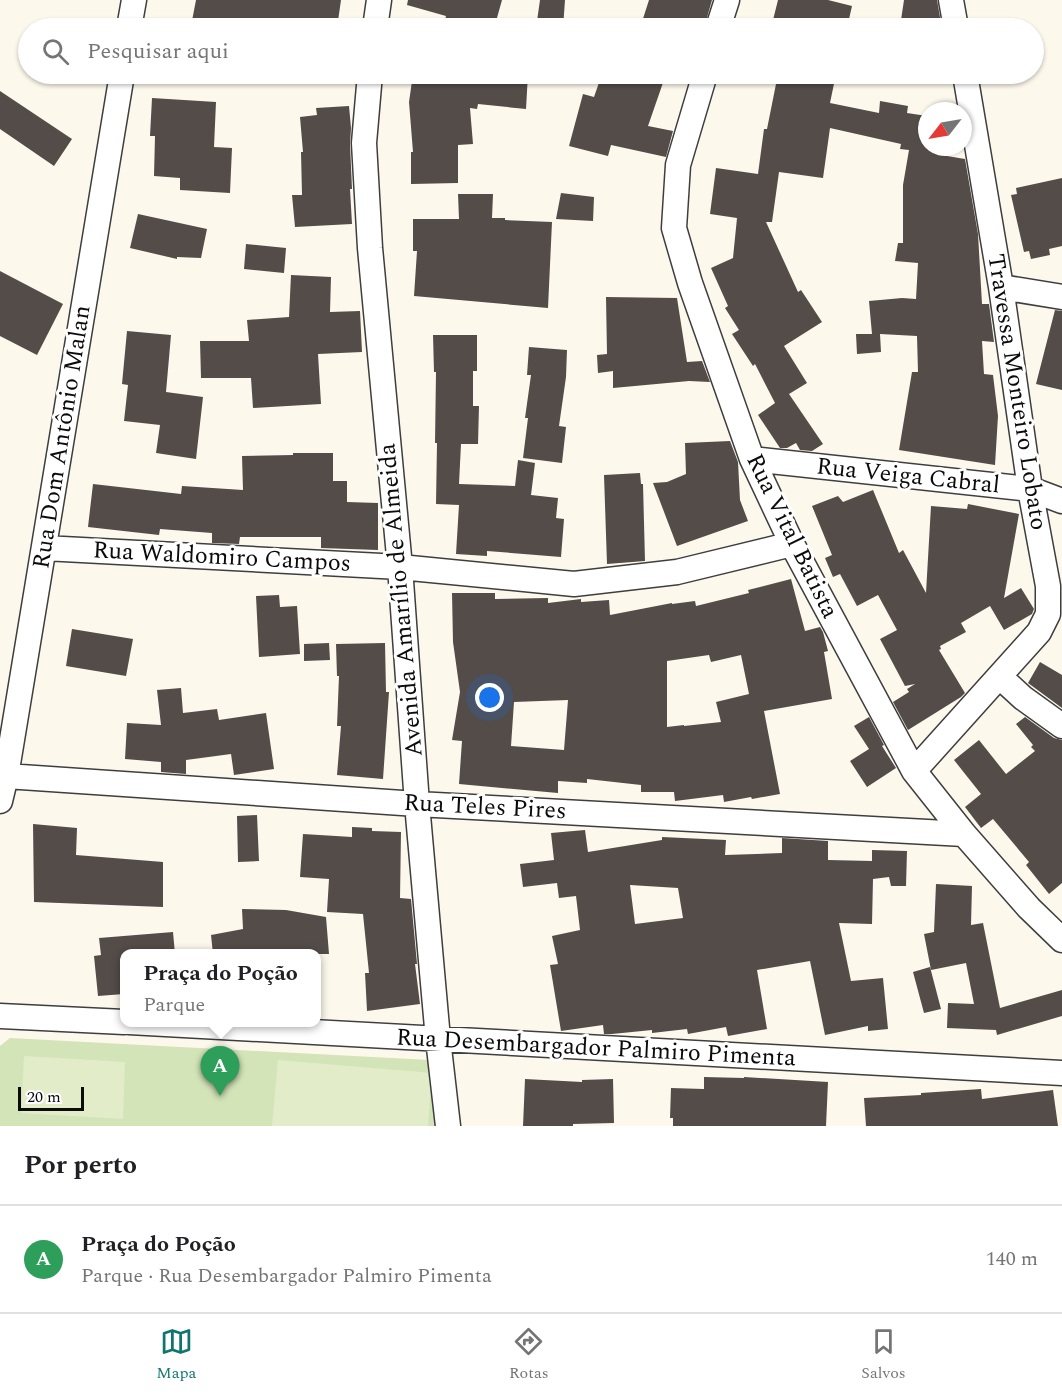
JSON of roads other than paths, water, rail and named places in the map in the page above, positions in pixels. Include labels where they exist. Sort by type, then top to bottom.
[{"type":"street","points":[[131,18],[134,0]]},
{"type":"street","points":[[376,18],[379,0]]},
{"type":"street","points":[[721,18],[727,0]]},
{"type":"street","points":[[951,0],[954,18]]},
{"type":"street","name":"Rua Dom Antônio Malan","points":[[0,801],[120,84]]},
{"type":"street","name":"Avenida Amarílio de Almeida","points":[[369,84],[364,143],[369,225],[400,567],[417,804],[448,1126]]},
{"type":"street","name":"Rua Vital Batista","points":[[702,84],[678,165],[674,228],[690,283],[752,459],[792,544],[914,771],[964,834],[1029,908],[1062,940]]},
{"type":"street","name":"Travessa Monteiro Lobato","points":[[914,771],[1039,632],[1048,614],[1048,586],[1030,489],[1001,287],[967,84]]},
{"type":"street","points":[[1001,287],[1062,297]]},
{"type":"street","name":"Rua Veiga Cabral","points":[[752,459],[1030,489],[1062,501]]},
{"type":"street","name":"Rua Waldomiro Campos","points":[[44,548],[400,567],[574,584],[677,572],[792,544]]},
{"type":"street","points":[[1000,677],[1023,698],[1062,726]]},
{"type":"street","name":"Rua Teles Pires","points":[[6,776],[417,804],[964,834]]},
{"type":"street","points":[[0,1016],[120,1022]]},
{"type":"street","name":"Rua Desembargador Palmiro Pimenta","points":[[206,1027],[1062,1073]]},
{"type":"place","name":"Praça do Poção","points":[[220,1096]]}]
